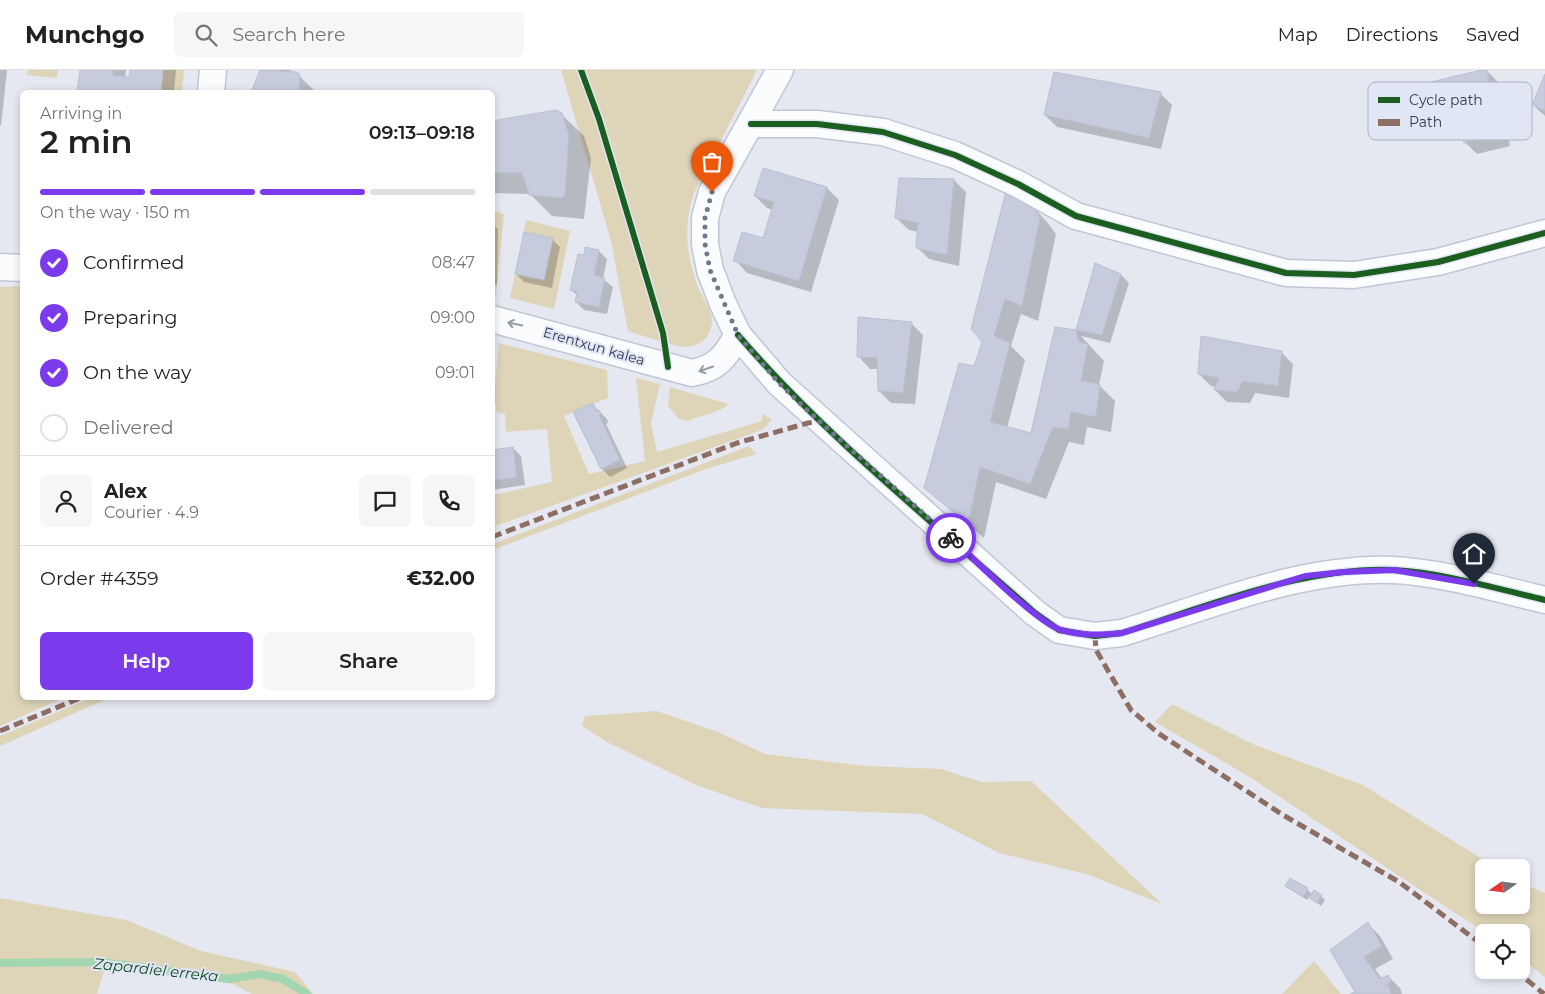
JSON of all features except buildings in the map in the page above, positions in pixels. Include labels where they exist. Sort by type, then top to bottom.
[{"type":"street","points":[[211,90],[213,70]]},
{"type":"street","points":[[780,70],[712,192],[705,218],[705,244],[710,270],[738,335],[779,383],[820,422],[1035,613],[1059,630],[1095,636],[1122,633],[1305,576],[1344,572],[1394,570],[1457,580],[1545,600]]},
{"type":"street","points":[[751,124],[817,124],[883,132],[955,155],[1018,184],[1076,216],[1286,273],[1354,275],[1438,262],[1545,233]]},
{"type":"street","points":[[0,267],[20,268]]},
{"type":"street","name":"Erentxun kalea","points":[[495,320],[692,373],[707,370],[718,363],[728,353],[738,335]]},
{"type":"shaded area","points":[[28,70],[58,70],[57,78],[27,75]]},
{"type":"shaded area","points":[[163,70],[184,70],[182,90],[161,90]]},
{"type":"shaded area","points":[[561,70],[757,70],[694,193],[688,217],[687,240],[691,263],[698,287],[712,317],[710,332],[697,345],[687,347],[666,343],[628,331],[611,241]]},
{"type":"shaded area","points":[[495,212],[504,214],[495,295]]},
{"type":"shaded area","points":[[526,220],[570,231],[554,309],[510,298],[515,274],[544,280],[553,238],[524,232]]},
{"type":"shaded area","points":[[20,286],[20,700],[58,700],[0,726],[0,287]]},
{"type":"shaded area","points":[[499,343],[607,370],[608,398],[564,416],[589,474],[645,461],[636,378],[660,384],[651,423],[657,452],[762,421],[762,414],[772,419],[767,426],[759,431],[495,526],[495,495],[552,482],[547,429],[506,432],[505,414],[497,412],[495,387]]},
{"type":"shaded area","points":[[670,387],[729,404],[720,410],[688,421],[679,419],[668,406]]},
{"type":"shaded area","points":[[749,446],[756,454],[706,469],[495,549],[495,543]]},
{"type":"shaded area","points":[[86,700],[104,700],[0,746],[0,736]]},
{"type":"shaded area","points":[[1172,704],[1255,745],[1363,785],[1482,859],[1475,859],[1475,914],[1530,914],[1530,887],[1545,893],[1545,977],[1530,965],[1530,924],[1475,924],[1475,926],[1248,776],[1155,722]]},
{"type":"shaded area","points":[[657,711],[718,732],[765,754],[865,766],[941,769],[982,782],[1031,781],[1162,904],[1086,874],[999,853],[922,814],[762,808],[696,785],[607,742],[582,726],[585,716]]},
{"type":"shaded area","points":[[0,898],[126,920],[201,951],[295,972],[313,994],[252,994],[233,984],[114,962],[104,971],[97,994],[0,994]]},
{"type":"shaded area","points":[[1314,961],[1341,994],[1282,994]]},
{"type":"waterway","name":"Zapardiel erreka","points":[[0,963],[102,962],[229,979],[260,974],[283,979],[307,994]]},
{"type":"marked path","points":[[495,536],[737,443],[820,421]]},
{"type":"marked path","points":[[1095,636],[1096,650],[1131,710],[1158,733],[1283,815],[1399,882],[1475,939]]},
{"type":"marked path","points":[[0,731],[75,700]]},
{"type":"marked path","points":[[1526,979],[1544,994]]},
{"type":"cycle path","points":[[581,70],[599,119],[663,333],[668,367]]},
{"type":"cycle path","points":[[751,124],[817,124],[883,132],[955,155],[1018,184],[1076,216],[1286,273],[1354,275],[1438,262],[1545,233]]},
{"type":"cycle path","points":[[738,335],[772,373],[882,479],[1035,613],[1059,630],[1095,636],[1122,633],[1222,600],[1290,581],[1359,571],[1411,571],[1469,582],[1545,600]]},
{"type":"way so far","points":[[712,192],[705,218],[705,244],[710,270],[738,335],[779,383],[820,422],[951,538]]},
{"type":"route","points":[[951,538],[1035,613],[1059,630],[1095,636],[1122,633],[1305,576],[1394,570],[1474,584]]}]
